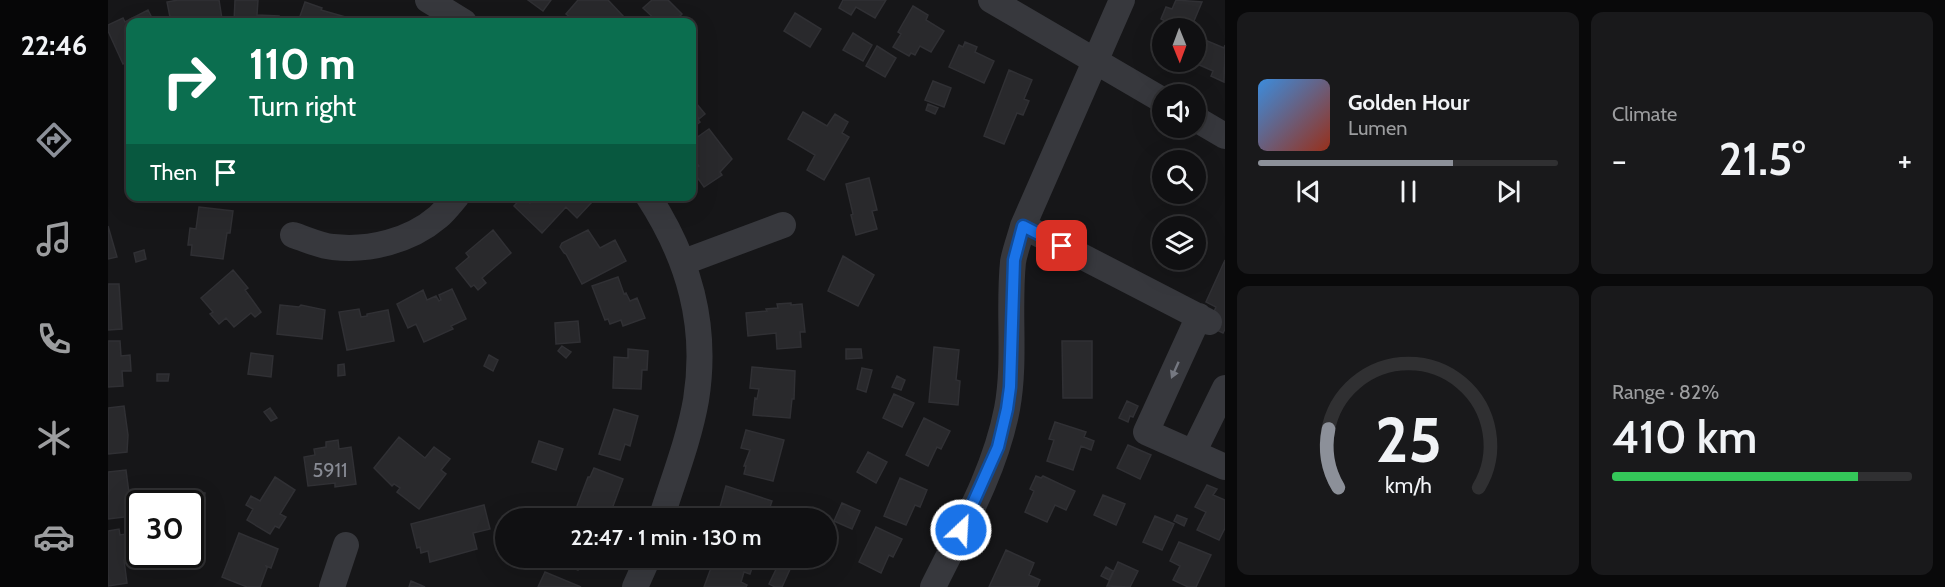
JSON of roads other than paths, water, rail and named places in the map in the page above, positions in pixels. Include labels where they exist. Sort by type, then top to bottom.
[{"type":"street","points":[[428,0],[457,18]]},
{"type":"street","points":[[991,0],[1152,94]]},
{"type":"street","points":[[933,587],[998,447],[1010,387],[1014,260],[1023,226],[1122,0]]},
{"type":"street","points":[[1206,125],[1225,136]]},
{"type":"street","points":[[293,236],[331,247],[358,248],[385,244],[430,224],[453,201]]},
{"type":"street","points":[[651,201],[667,225],[684,262],[694,297],[699,331],[700,365],[692,420],[665,508]]},
{"type":"street","points":[[684,262],[783,225]]},
{"type":"street","points":[[1023,226],[1214,325],[1146,432],[1225,467]]},
{"type":"street","points":[[1193,453],[1225,388]]},
{"type":"street","points":[[332,587],[346,545]]},
{"type":"street","points":[[635,587],[644,568]]}]
